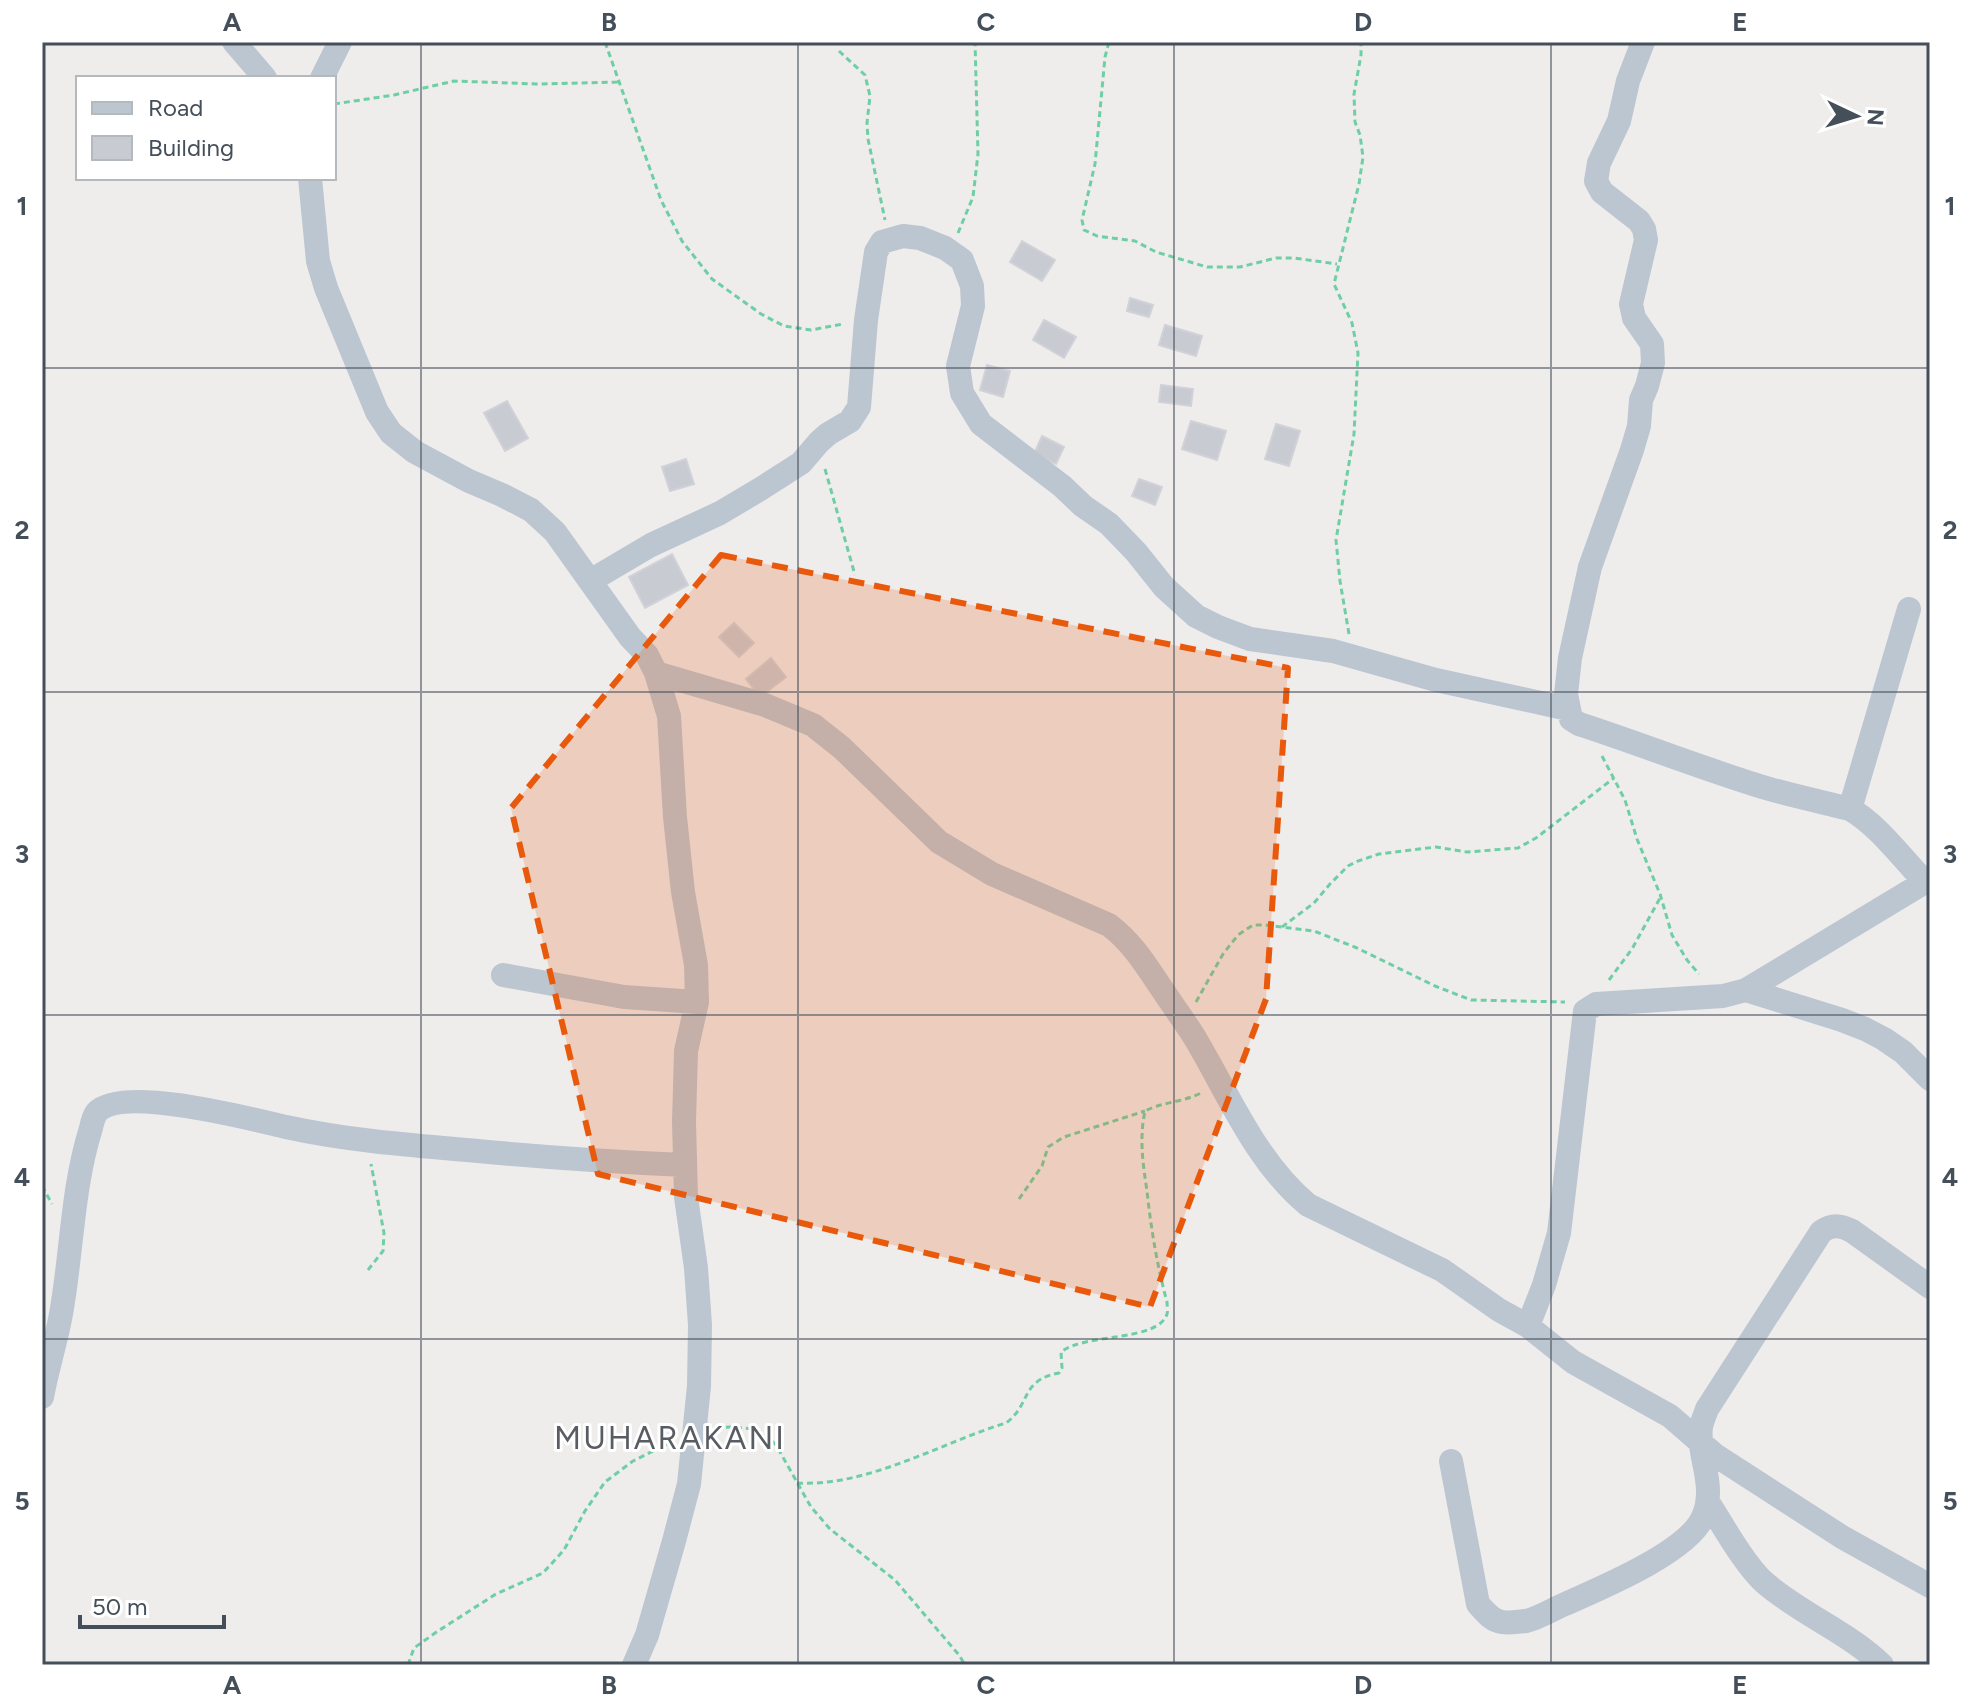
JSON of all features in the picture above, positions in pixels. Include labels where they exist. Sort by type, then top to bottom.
[{"type":"street","points":[[234,42],[263,76]]},
{"type":"street","points":[[323,76],[340,42]]},
{"type":"street","points":[[1643,42],[1628,81],[1619,121],[1599,163],[1596,181],[1602,192],[1639,221],[1644,229],[1646,240],[1631,304],[1634,318],[1652,344],[1653,363],[1641,400],[1639,426],[1632,450],[1590,567],[1570,658],[1566,694],[1571,719],[1768,789],[1850,809],[1859,814],[1927,880],[1735,993]]},
{"type":"street","points":[[310,180],[318,261],[326,288],[377,412],[391,433],[415,452],[531,510],[555,532],[630,637],[647,655],[669,716],[683,892],[696,965],[697,1002],[684,1069],[686,1197],[700,1325],[699,1386],[689,1484],[647,1635],[634,1665]]},
{"type":"street","points":[[590,581],[651,545],[720,513],[762,488],[801,463],[828,434],[850,421],[859,407],[866,320],[876,252],[888,239],[903,236],[920,238],[945,248],[962,260],[972,286],[973,306],[958,366],[962,393],[981,424],[1109,524],[1164,587],[1196,616],[1250,639],[1333,651],[1436,680],[1568,709]]},
{"type":"street","points":[[1850,809],[1909,609]]},
{"type":"street","points":[[656,673],[765,705],[813,725],[835,742],[939,842],[992,874],[1109,925],[1124,936],[1140,955],[1195,1037],[1219,1083],[1273,1169],[1290,1190],[1308,1205],[1442,1270],[1499,1310],[1528,1326],[1573,1362],[1670,1416],[1715,1455],[1842,1537],[1930,1586]]},
{"type":"street","points":[[503,975],[624,997],[697,1002]]},
{"type":"street","points":[[1528,1326],[1559,1233],[1585,1011],[1596,1004],[1735,993],[1842,1020],[1865,1029],[1903,1052],[1930,1079]]},
{"type":"street","points":[[42,1397],[61,1314],[86,1144],[96,1113],[110,1103],[134,1101],[207,1109],[290,1128],[375,1141],[585,1161],[685,1165]]},
{"type":"street","points":[[1451,1461],[1478,1604],[1499,1623],[1527,1621],[1649,1564],[1688,1537],[1702,1520],[1708,1502],[1701,1425],[1707,1409],[1821,1232],[1834,1226],[1852,1231],[1930,1287]]},
{"type":"street","points":[[1708,1502],[1763,1582],[1882,1665]]},
{"type":"path","points":[[605,42],[661,200],[682,241],[712,279],[761,314],[784,326],[811,330],[866,320]]},
{"type":"path","points":[[945,248],[958,233],[973,197],[978,154],[975,42]]},
{"type":"path","points":[[1109,42],[1095,164],[1082,220],[1084,230],[1097,236],[1135,241],[1156,252],[1207,267],[1240,267],[1276,258],[1339,264]]},
{"type":"path","points":[[1353,657],[1336,540],[1354,434],[1358,353],[1352,323],[1334,284],[1363,157],[1355,122],[1354,94],[1361,42]]},
{"type":"path","points":[[839,51],[865,75],[870,96],[868,139],[888,239]]},
{"type":"path","points":[[336,104],[394,95],[454,81],[537,84],[620,82]]},
{"type":"path","points":[[819,442],[855,575]]},
{"type":"path","points":[[1601,752],[1625,800],[1637,839],[1661,896],[1672,935],[1702,979],[1735,993]]},
{"type":"path","points":[[1282,927],[1314,903],[1348,866],[1358,861],[1379,854],[1436,847],[1467,852],[1518,848],[1536,838],[1614,778]]},
{"type":"path","points":[[1608,981],[1632,949],[1661,896]]},
{"type":"path","points":[[1184,1021],[1223,954],[1238,935],[1253,925],[1314,931],[1471,1000],[1589,1003],[1585,1011]]},
{"type":"path","points":[[1019,1199],[1042,1166],[1048,1147],[1064,1137],[1184,1100],[1219,1083]]},
{"type":"path","points":[[797,1483],[842,1480],[935,1451],[1006,1423],[1015,1416],[1034,1383],[1059,1373],[1064,1348],[1083,1341],[1137,1333],[1162,1323],[1168,1313],[1151,1225],[1141,1140],[1145,1111]]},
{"type":"path","points":[[368,1270],[383,1251],[384,1233],[371,1162],[375,1141]]},
{"type":"path","points":[[408,1665],[414,1648],[438,1631],[496,1594],[543,1573],[564,1550],[605,1482],[633,1461],[695,1431],[731,1427],[764,1433],[776,1445],[811,1507],[830,1529],[895,1580],[965,1665]]},
{"type":"highlighted area","points":[[721,555],[1288,668],[1266,999],[1150,1307],[598,1174],[511,808]]},
{"type":"building","points":[[1022,241],[1055,260],[1042,281],[1010,262]]},
{"type":"building","points":[[1130,298],[1153,305],[1149,317],[1127,311]]},
{"type":"building","points":[[1044,320],[1076,337],[1064,358],[1033,340]]},
{"type":"building","points":[[1165,325],[1202,336],[1196,356],[1159,345]]},
{"type":"building","points":[[987,365],[1010,371],[1003,397],[980,390]]},
{"type":"building","points":[[1161,385],[1193,389],[1191,406],[1159,402]]},
{"type":"building","points":[[507,401],[528,438],[505,451],[484,413]]},
{"type":"building","points":[[1191,421],[1226,431],[1217,460],[1182,449]]},
{"type":"building","points":[[1276,424],[1300,431],[1289,466],[1265,459]]},
{"type":"building","points":[[1042,436],[1064,447],[1056,464],[1034,454]]},
{"type":"building","points":[[686,459],[694,484],[670,491],[662,467]]},
{"type":"building","points":[[1139,479],[1162,487],[1155,505],[1132,496]]},
{"type":"building","points":[[672,554],[688,585],[645,608],[629,577]]},
{"type":"building","points":[[734,623],[754,643],[739,657],[719,637]]},
{"type":"building","points":[[771,658],[786,677],[760,697],[746,679]]},
{"type":"district","name":"MUHARAKANI","points":[[670,1438]]}]
